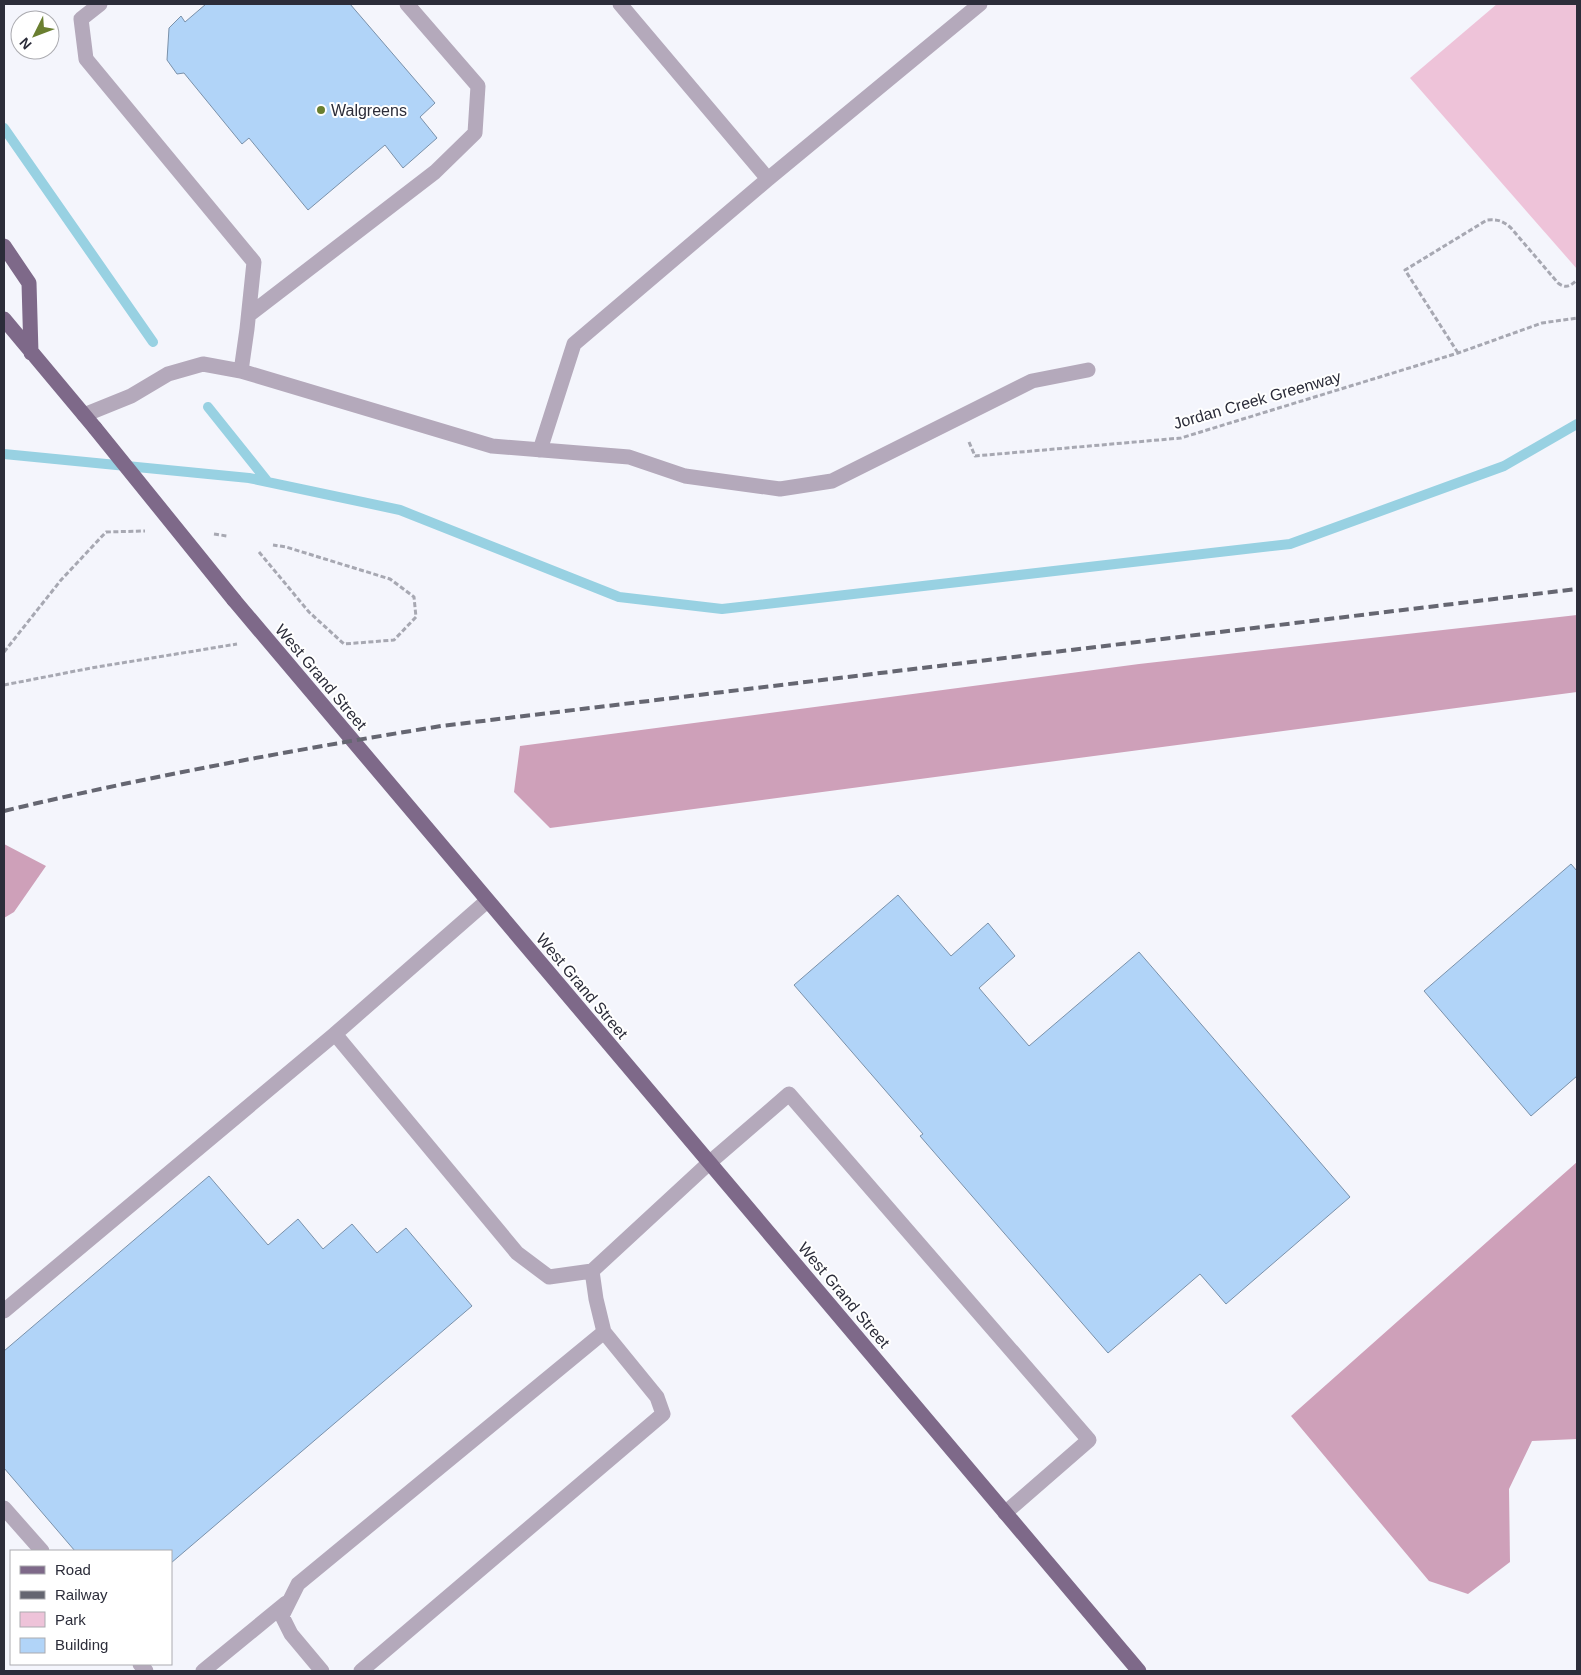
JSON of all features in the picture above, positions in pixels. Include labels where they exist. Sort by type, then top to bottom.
[{"type":"main road","points":[[4,246],[29,283],[32,353]]},
{"type":"main road","name":"West Grand Street","points":[[4,320],[95,428],[234,600],[1139,1671]]},
{"type":"main road","points":[[4,325],[32,353]]},
{"type":"street","points":[[100,4],[81,19],[86,59],[254,262],[241,370]]},
{"type":"street","points":[[249,315],[435,172],[475,133],[478,86],[407,4]]},
{"type":"street","points":[[620,4],[768,179]]},
{"type":"street","points":[[540,450],[574,344],[768,179],[980,4]]},
{"type":"street","points":[[84,415],[131,396],[168,374],[203,364],[241,370],[492,446],[629,457],[686,476],[780,489],[832,480],[1032,381],[1088,370]]},
{"type":"street","points":[[4,1311],[335,1034],[487,901]]},
{"type":"street","points":[[335,1034],[517,1253],[549,1277],[592,1271],[709,1163],[789,1094],[1089,1440],[1005,1513]]},
{"type":"street","points":[[361,1671],[663,1414],[657,1397],[604,1332],[592,1271]]},
{"type":"street","points":[[322,1671],[292,1634],[282,1616],[298,1584],[604,1332]]},
{"type":"street","points":[[4,1508],[41,1550]]},
{"type":"street","points":[[203,1671],[289,1601]]},
{"type":"path","points":[[1458,352],[1405,270],[1487,220],[1494,219],[1505,222],[1563,287],[1567,287],[1577,280]]},
{"type":"path","name":"Jordan Creek Greenway","points":[[958,418],[976,456],[1181,438],[1542,324],[1577,318]]},
{"type":"path","points":[[4,652],[62,580],[106,532],[153,530]]},
{"type":"path","points":[[209,533],[227,536]]},
{"type":"path","points":[[259,552],[309,612],[344,644],[394,640],[416,618],[414,597],[390,579],[273,545]]},
{"type":"path","points":[[4,685],[91,668],[240,644]]},
{"type":"green space","points":[[1497,4],[1577,4],[1577,269],[1410,78]]},
{"type":"shaded area","points":[[1577,615],[1577,692],[550,828],[514,792],[520,746],[1139,664]]},
{"type":"shaded area","points":[[4,844],[46,866],[14,912],[4,918]]},
{"type":"shaded area","points":[[1577,1162],[1577,1439],[1532,1441],[1509,1489],[1510,1562],[1468,1594],[1429,1581],[1291,1416]]},
{"type":"building","name":"Walgreens","points":[[206,4],[350,4],[435,103],[420,117],[437,138],[403,168],[385,145],[308,210],[249,138],[242,144],[184,73],[177,74],[167,60],[169,28],[181,16],[185,22]]},
{"type":"building","points":[[1571,864],[1577,871],[1577,1076],[1531,1116],[1424,991]]},
{"type":"building","points":[[898,895],[951,956],[988,923],[1015,956],[979,988],[1029,1046],[1139,952],[1350,1197],[1226,1304],[1200,1274],[1108,1353],[920,1136],[923,1134],[794,985]]},
{"type":"building","points":[[209,1176],[268,1245],[298,1219],[323,1249],[352,1224],[377,1253],[406,1228],[472,1306],[172,1562],[172,1550],[74,1550],[4,1468],[4,1351]]},
{"type":"waterway","points":[[4,128],[153,342]]},
{"type":"waterway","points":[[208,407],[268,482]]},
{"type":"waterway","points":[[4,454],[249,478],[400,510],[619,597],[722,609],[1290,544],[1504,466],[1577,424]]},
{"type":"railway","points":[[4,811],[222,764],[441,726],[1577,589]]},
{"type":"place","name":"Walgreens","points":[[321,110]]}]
